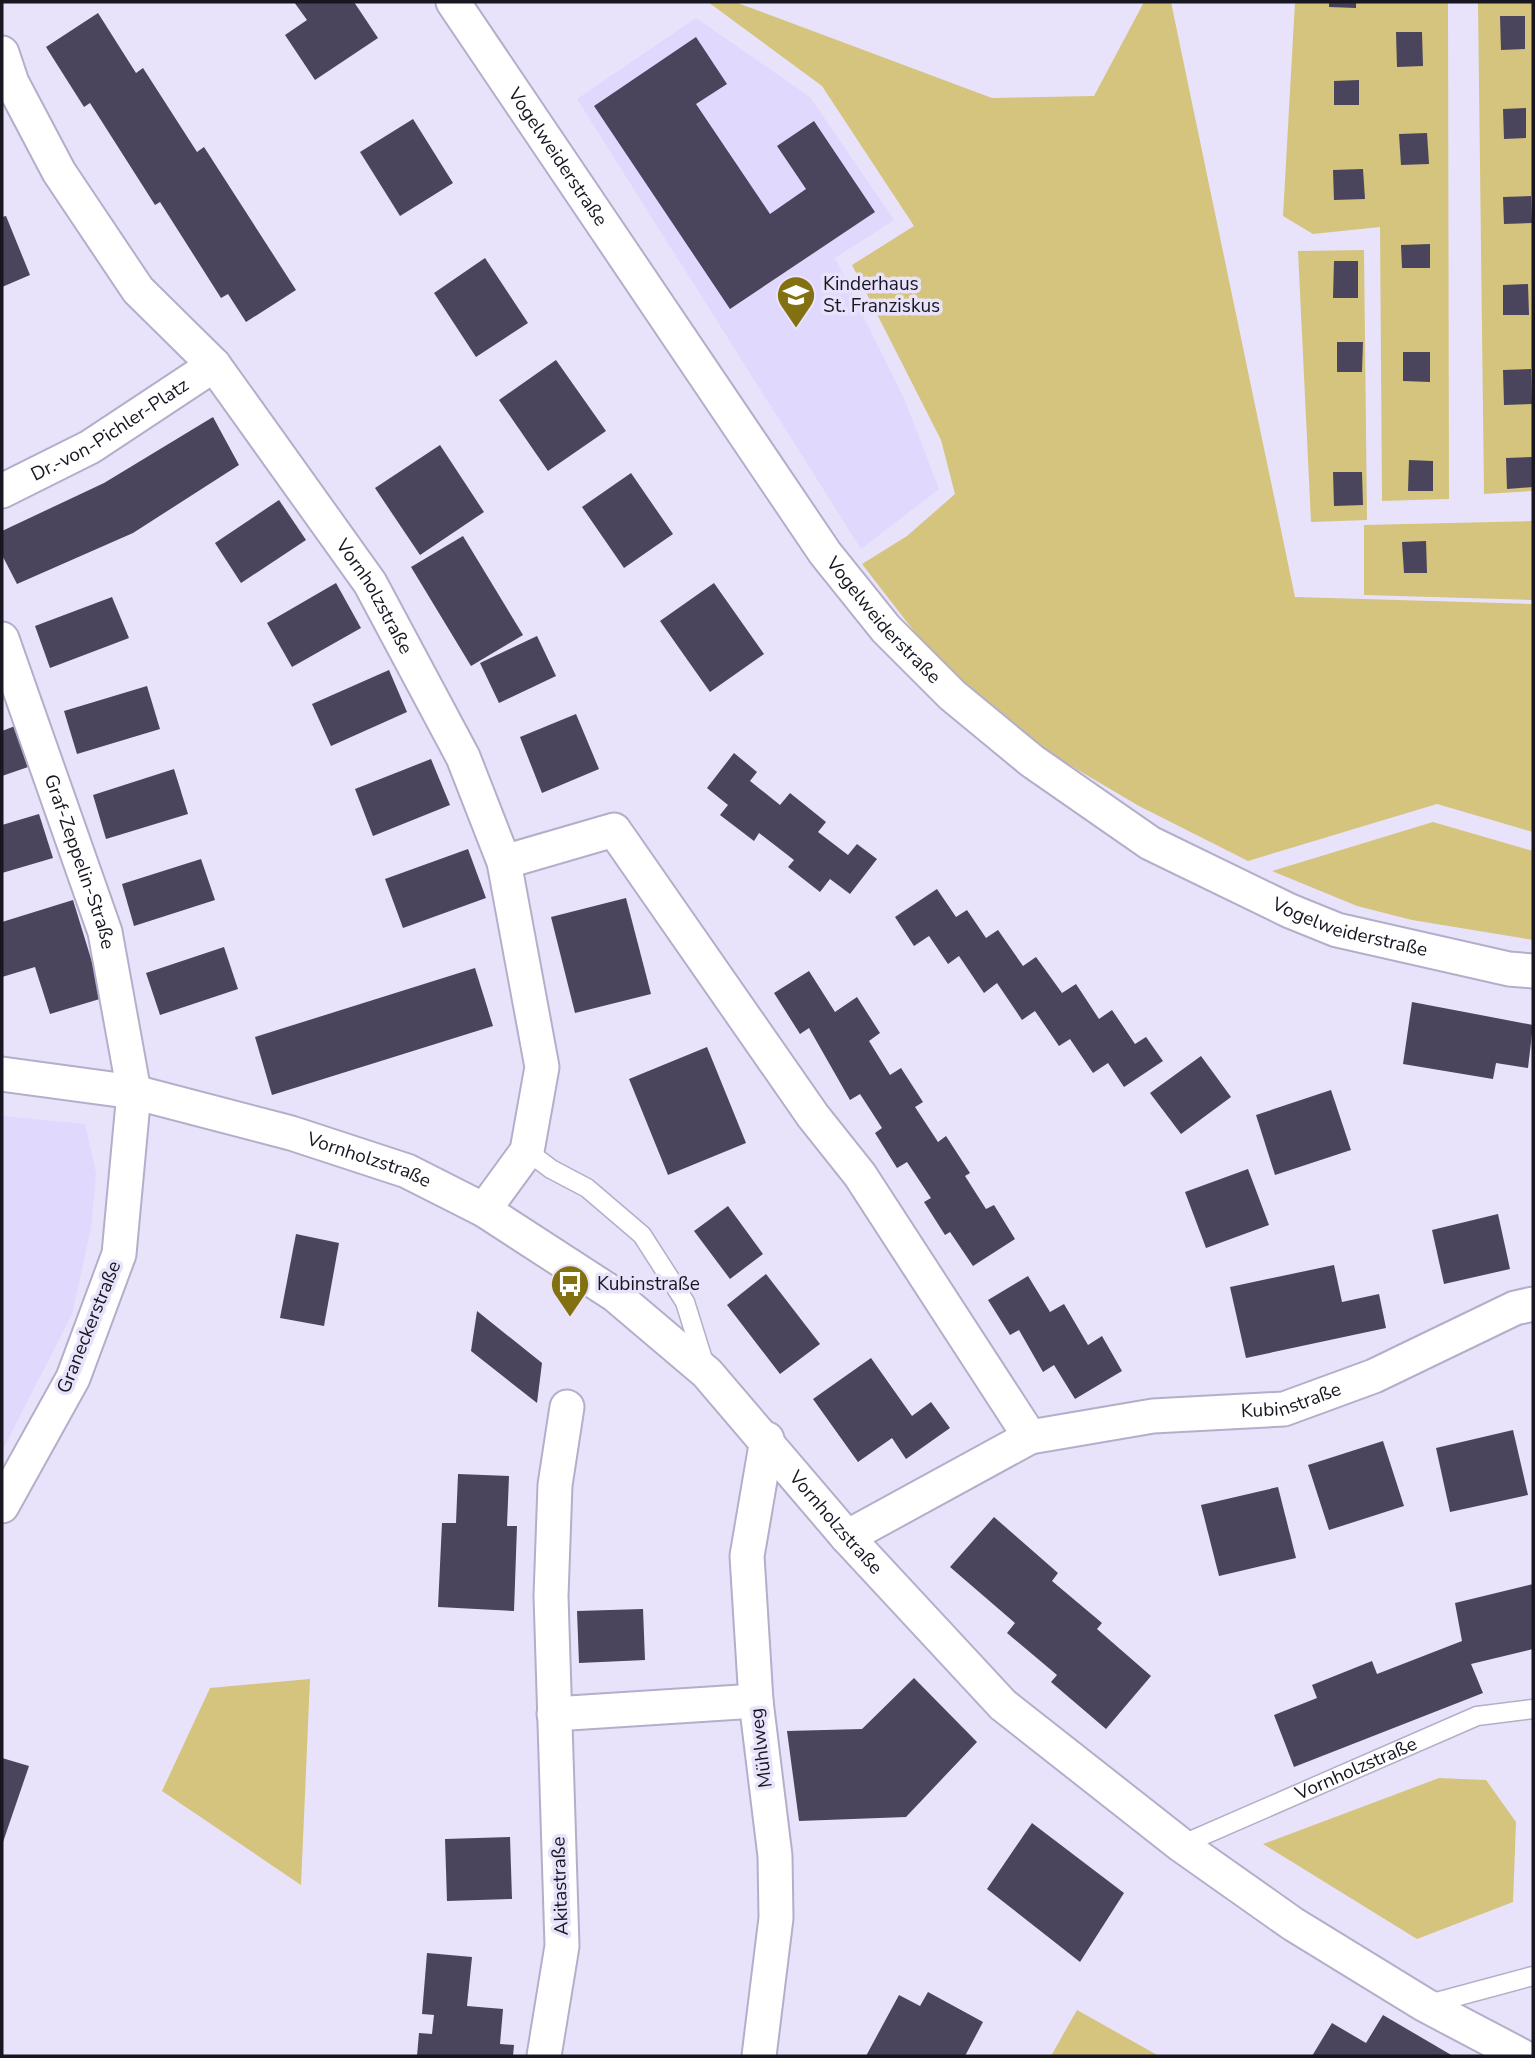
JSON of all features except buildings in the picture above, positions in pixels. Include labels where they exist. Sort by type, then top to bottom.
[{"type":"street","name":"Vogelweiderstraße","points":[[453,2],[825,553],[886,629],[952,695],[1032,761],[1150,843],[1290,911],[1337,930],[1509,969],[1533,971]]},
{"type":"street","name":"Vornholzstraße","points":[[2,53],[12,83],[59,172],[138,290],[214,365],[370,583],[463,757],[504,862],[542,1067],[527,1151],[484,1210]]},
{"type":"street","name":"Dr.-von-Pichler-Platz","points":[[2,491],[90,447],[214,365]]},
{"type":"street","name":"Graf-Zeppelin-Straße","points":[[2,639],[105,932],[134,1092]]},
{"type":"street","points":[[504,862],[614,830],[813,1116],[860,1175],[1030,1437]]},
{"type":"street","name":"Vornholzstraße","points":[[2,1074],[134,1092],[291,1133],[407,1171],[484,1210],[615,1295],[708,1373],[767,1439],[847,1537],[1003,1705],[1181,1845],[1293,1924],[1425,2005],[1522,2056]]},
{"type":"street","name":"Graneckerstraße","points":[[2,1506],[73,1378],[119,1254],[134,1092]]},
{"type":"street","name":"Kubinstraße","points":[[847,1537],[1030,1437],[1153,1416],[1284,1409],[1374,1376],[1515,1308],[1533,1304]]},
{"type":"street","name":"Akitastraße","points":[[544,2056],[562,1946],[551,1596],[555,1499],[567,1407]]},
{"type":"street","name":"Mühlweg","points":[[759,2056],[776,1918],[775,1856],[755,1701],[747,1556],[767,1439]]},
{"type":"street","points":[[554,1714],[755,1701]]},
{"type":"lane","points":[[527,1151],[551,1169],[587,1188],[642,1235],[685,1302],[708,1373]]},
{"type":"lane","name":"Vornholzstraße","points":[[1181,1845],[1477,1716],[1533,1709]]},
{"type":"lane","points":[[1425,2005],[1533,1976]]},
{"type":"shaded area","points":[[708,2],[735,2],[992,98],[1094,96],[1144,2],[1171,2],[1295,597],[1533,604],[1533,832],[1437,804],[1248,861],[1139,806],[1017,734],[927,648],[862,564],[907,536],[955,494],[941,440],[852,265],[914,226],[822,86]]},
{"type":"shaded area","points":[[1295,2],[1448,2],[1449,499],[1382,501],[1380,227],[1313,234],[1283,216]]},
{"type":"shaded area","points":[[1478,2],[1533,2],[1533,491],[1484,494]]},
{"type":"shaded area","name":"Kinderhaus St. Franziskus","points":[[696,18],[810,97],[894,220],[835,258],[905,401],[939,489],[861,549],[577,99]]},
{"type":"shaded area","points":[[1364,250],[1367,520],[1311,522],[1298,251]]},
{"type":"shaded area","points":[[1533,521],[1533,600],[1364,595],[1364,525]]},
{"type":"shaded area","points":[[1433,822],[1533,851],[1533,940],[1412,920],[1357,906],[1272,871]]},
{"type":"shaded area","points":[[2,1116],[85,1124],[96,1173],[91,1228],[72,1314],[2,1451]]},
{"type":"shaded area","points":[[310,1679],[301,1885],[162,1791],[210,1688]]},
{"type":"shaded area","points":[[1439,1778],[1486,1780],[1516,1822],[1513,1902],[1417,1939],[1263,1844]]},
{"type":"shaded area","points":[[1077,2010],[1159,2056],[1051,2056]]},
{"type":"place","name":"Kinderhaus St. Franziskus","points":[[796,329]]},
{"type":"place","name":"Kubinstraße","points":[[570,1318]]}]
